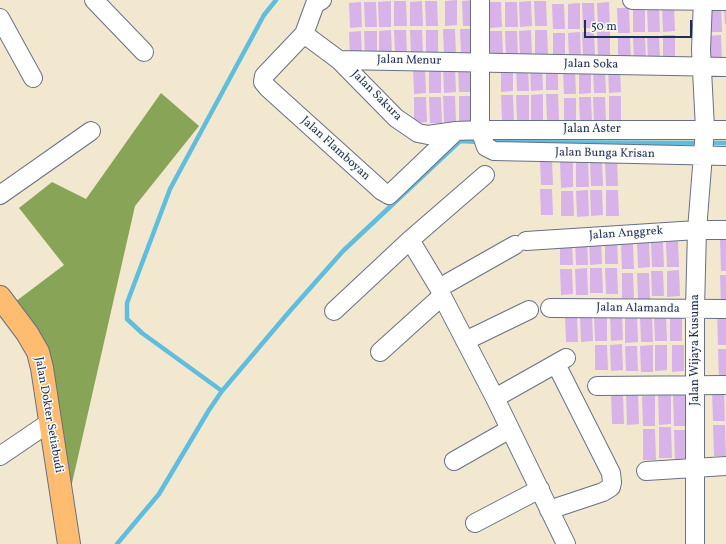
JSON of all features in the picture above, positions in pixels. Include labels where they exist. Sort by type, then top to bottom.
[{"type":"main road","name":"Jalan Dokter Setiabudi","points":[[2,304],[27,333],[38,352],[42,368],[69,544]]},
{"type":"street","points":[[94,0],[144,52]]},
{"type":"street","points":[[304,34],[315,4],[322,0]]},
{"type":"street","points":[[480,0],[479,62],[483,138]]},
{"type":"street","points":[[632,0],[726,1]]},
{"type":"street","name":"Jalan Wijaya Kusuma","points":[[695,544],[697,230],[705,129],[701,50],[703,1]]},
{"type":"street","points":[[0,18],[33,78]]},
{"type":"street","name":"Jalan Sakura","points":[[304,34],[339,60],[396,118],[418,133],[428,135],[456,131],[483,138]]},
{"type":"street","name":"Jalan Flamboyan","points":[[304,34],[264,76],[263,82],[382,191],[389,195],[394,191],[456,131]]},
{"type":"street","name":"Jalan Menur","points":[[339,60],[479,62]]},
{"type":"street","name":"Jalan Soka","points":[[479,62],[726,67]]},
{"type":"street","name":"Jalan Aster","points":[[483,138],[705,129],[726,130]]},
{"type":"street","points":[[0,195],[91,131]]},
{"type":"street","name":"Jalan Bunga Krisan","points":[[483,138],[494,151],[726,156]]},
{"type":"street","points":[[334,311],[410,240],[485,175]]},
{"type":"street","name":"Jalan Anggrek","points":[[440,292],[521,243],[697,230],[726,230]]},
{"type":"street","points":[[410,240],[440,292],[495,398],[566,544]]},
{"type":"street","points":[[380,352],[440,292]]},
{"type":"street","name":"Jalan Alamanda","points":[[550,308],[726,309]]},
{"type":"street","points":[[465,341],[529,310]]},
{"type":"street","points":[[495,398],[561,361],[611,473],[612,482],[611,487],[603,492],[549,510]]},
{"type":"street","points":[[597,386],[726,385]]},
{"type":"street","points":[[0,456],[50,422]]},
{"type":"street","points":[[454,461],[510,429]]},
{"type":"street","points":[[646,471],[726,466]]},
{"type":"street","points":[[475,523],[540,489]]},
{"type":"green space","points":[[161,93],[199,126],[135,206],[65,514],[42,356],[7,308],[64,265],[19,208],[52,182],[86,199]]},
{"type":"building","points":[[457,0],[457,25],[445,26],[445,1]]},
{"type":"building","points":[[474,0],[475,26],[463,26],[462,1]]},
{"type":"building","points":[[391,1],[391,27],[379,27],[378,2]]},
{"type":"building","points":[[394,1],[406,1],[407,26],[394,26]]},
{"type":"building","points":[[422,1],[423,26],[410,26],[410,2]]},
{"type":"building","points":[[425,1],[437,1],[438,26],[426,26]]},
{"type":"building","points":[[531,1],[532,26],[520,27],[519,2]]},
{"type":"building","points":[[534,1],[546,1],[547,26],[535,26]]},
{"type":"building","points":[[361,2],[362,27],[350,28],[349,3]]},
{"type":"building","points":[[364,2],[376,2],[377,27],[365,27]]},
{"type":"building","points":[[489,2],[501,2],[502,27],[490,28]]},
{"type":"building","points":[[505,2],[517,2],[518,27],[505,27]]},
{"type":"building","points":[[609,2],[610,28],[598,28],[597,3]]},
{"type":"building","points":[[580,3],[580,29],[568,29],[568,4]]},
{"type":"building","points":[[582,3],[594,3],[595,28],[583,28]]},
{"type":"building","points":[[552,4],[564,4],[565,29],[553,29]]},
{"type":"building","points":[[662,6],[674,6],[675,31],[663,32]]},
{"type":"building","points":[[721,6],[722,32],[710,32],[709,7]]},
{"type":"building","points":[[724,6],[726,6],[726,24],[725,24]]},
{"type":"building","points":[[633,7],[645,7],[645,32],[633,32]]},
{"type":"building","points":[[647,7],[659,7],[660,32],[648,32]]},
{"type":"building","points":[[617,8],[629,8],[630,33],[618,33]]},
{"type":"building","points":[[443,29],[455,29],[456,54],[444,55]]},
{"type":"building","points":[[460,29],[472,29],[473,55],[461,55]]},
{"type":"building","points":[[391,30],[392,56],[379,56],[379,31]]},
{"type":"building","points":[[394,30],[406,30],[407,56],[395,56]]},
{"type":"building","points":[[410,30],[422,30],[423,55],[411,56]]},
{"type":"building","points":[[426,30],[438,30],[438,56],[426,56]]},
{"type":"building","points":[[531,30],[532,55],[520,56],[519,31]]},
{"type":"building","points":[[535,30],[547,30],[548,56],[535,56]]},
{"type":"building","points":[[361,31],[362,57],[350,57],[349,32]]},
{"type":"building","points":[[364,31],[377,31],[377,57],[365,57]]},
{"type":"building","points":[[490,31],[502,31],[503,56],[490,57]]},
{"type":"building","points":[[505,31],[517,31],[518,57],[506,57]]},
{"type":"building","points":[[610,31],[610,58],[598,58],[597,32]]},
{"type":"building","points":[[580,32],[581,59],[569,59],[568,33]]},
{"type":"building","points":[[582,32],[594,32],[595,57],[583,57]]},
{"type":"building","points":[[553,33],[565,33],[565,58],[553,59]]},
{"type":"building","points":[[663,35],[675,35],[675,61],[663,62]]},
{"type":"building","points":[[721,35],[722,61],[710,61],[709,36]]},
{"type":"building","points":[[633,36],[645,36],[646,62],[634,62]]},
{"type":"building","points":[[647,36],[659,36],[660,61],[648,61]]},
{"type":"building","points":[[618,37],[630,37],[631,62],[618,62]]},
{"type":"building","points":[[542,65],[543,90],[531,91],[530,66]]},
{"type":"building","points":[[546,65],[558,65],[558,90],[546,90]]},
{"type":"building","points":[[513,66],[513,91],[501,92],[501,67]]},
{"type":"building","points":[[516,66],[528,66],[529,91],[517,91]]},
{"type":"building","points":[[455,67],[456,92],[444,93],[443,68]]},
{"type":"building","points":[[458,67],[470,67],[471,92],[459,92]]},
{"type":"building","points":[[608,67],[620,67],[621,92],[609,93]]},
{"type":"building","points":[[425,68],[426,93],[414,94],[413,69]]},
{"type":"building","points":[[429,68],[441,68],[441,93],[429,93]]},
{"type":"building","points":[[579,68],[591,68],[591,93],[579,94]]},
{"type":"building","points":[[593,68],[605,68],[606,93],[594,93]]},
{"type":"building","points":[[563,69],[575,69],[576,94],[564,94]]},
{"type":"building","points":[[543,94],[543,120],[531,120],[531,95]]},
{"type":"building","points":[[546,94],[558,94],[559,120],[547,120]]},
{"type":"building","points":[[501,95],[513,95],[514,120],[502,121]]},
{"type":"building","points":[[516,95],[529,95],[529,121],[517,121]]},
{"type":"building","points":[[443,96],[455,96],[456,122],[444,122]]},
{"type":"building","points":[[459,96],[470,96],[471,122],[459,122]]},
{"type":"building","points":[[609,96],[621,96],[621,122],[609,122]]},
{"type":"building","points":[[414,97],[426,97],[427,122],[414,123]]},
{"type":"building","points":[[429,97],[441,97],[442,123],[430,123]]},
{"type":"building","points":[[579,97],[591,97],[592,123],[580,123]]},
{"type":"building","points":[[593,97],[605,97],[606,122],[594,122]]},
{"type":"building","points":[[564,98],[576,98],[576,123],[564,123]]},
{"type":"building","points":[[540,160],[552,160],[553,185],[541,185]]},
{"type":"building","points":[[617,160],[618,186],[606,186],[605,161]]},
{"type":"building","points":[[588,161],[589,187],[576,187],[576,162]]},
{"type":"building","points":[[602,161],[603,186],[591,186],[590,162]]},
{"type":"building","points":[[560,162],[573,162],[573,187],[561,188]]},
{"type":"building","points":[[540,189],[552,189],[553,215],[541,215]]},
{"type":"building","points":[[588,190],[589,216],[577,217],[576,191]]},
{"type":"building","points":[[590,190],[602,190],[603,215],[591,216]]},
{"type":"building","points":[[606,190],[618,190],[619,216],[606,216]]},
{"type":"building","points":[[561,191],[573,191],[574,216],[561,216]]},
{"type":"building","points":[[617,238],[618,264],[605,264],[605,239]]},
{"type":"building","points":[[587,239],[588,265],[576,265],[575,240]]},
{"type":"building","points":[[589,239],[601,239],[602,264],[590,265]]},
{"type":"building","points":[[560,240],[572,240],[573,265],[560,265]]},
{"type":"building","points":[[720,240],[726,240],[726,271],[721,271]]},
{"type":"building","points":[[678,241],[679,267],[667,267],[666,242]]},
{"type":"building","points":[[637,242],[649,242],[650,267],[638,268]]},
{"type":"building","points":[[651,242],[663,242],[664,267],[652,267]]},
{"type":"building","points":[[621,244],[633,244],[634,269],[622,269]]},
{"type":"building","points":[[587,268],[588,295],[576,295],[575,269]]},
{"type":"building","points":[[590,268],[602,268],[603,293],[590,293]]},
{"type":"building","points":[[605,268],[617,268],[618,294],[606,294]]},
{"type":"building","points":[[560,269],[572,269],[573,294],[561,295]]},
{"type":"building","points":[[679,270],[680,296],[667,297],[667,271]]},
{"type":"building","points":[[651,271],[663,271],[664,296],[652,296]]},
{"type":"building","points":[[622,273],[633,273],[634,298],[622,299]]},
{"type":"building","points":[[637,273],[649,273],[650,299],[638,299]]},
{"type":"building","points":[[720,275],[726,275],[726,306],[721,306]]},
{"type":"building","points":[[717,314],[726,314],[726,345],[718,345]]},
{"type":"building","points":[[610,315],[622,315],[623,340],[611,341]]},
{"type":"building","points":[[682,315],[682,341],[670,341],[670,316]]},
{"type":"building","points":[[580,316],[592,316],[593,341],[581,342]]},
{"type":"building","points":[[594,316],[607,316],[607,341],[595,341]]},
{"type":"building","points":[[652,316],[653,342],[641,342],[640,317]]},
{"type":"building","points":[[666,316],[667,341],[655,341],[654,317]]},
{"type":"building","points":[[565,317],[577,317],[578,342],[566,342]]},
{"type":"building","points":[[625,317],[637,317],[638,342],[625,343]]},
{"type":"building","points":[[622,344],[623,370],[611,371],[610,345]]},
{"type":"building","points":[[595,345],[607,345],[608,370],[595,370]]},
{"type":"building","points":[[653,345],[653,372],[641,372],[640,346]]},
{"type":"building","points":[[655,345],[667,345],[667,370],[655,371]]},
{"type":"building","points":[[672,345],[684,345],[684,371],[672,372]]},
{"type":"building","points":[[625,346],[637,346],[638,371],[626,371]]},
{"type":"building","points":[[718,349],[726,349],[726,380],[719,380]]},
{"type":"building","points":[[712,390],[724,390],[725,421],[713,421]]},
{"type":"building","points":[[611,393],[623,393],[624,424],[612,424]]},
{"type":"building","points":[[626,393],[638,393],[639,424],[627,425]]},
{"type":"building","points":[[671,393],[671,424],[659,425],[658,394]]},
{"type":"building","points":[[655,395],[655,426],[643,426],[642,396]]},
{"type":"building","points":[[673,395],[686,395],[686,426],[674,426]]},
{"type":"building","points":[[713,425],[725,425],[726,456],[714,456]]},
{"type":"building","points":[[659,427],[671,427],[672,458],[659,458]]},
{"type":"building","points":[[643,429],[655,429],[656,460],[643,460]]},
{"type":"building","points":[[674,430],[686,430],[687,461],[675,461]]},
{"type":"waterway","points":[[222,391],[142,333],[127,319],[127,303],[170,189],[264,15],[276,0]]},
{"type":"waterway","points":[[117,544],[159,494],[222,391],[343,251],[460,141],[480,142]]},
{"type":"waterway","points":[[490,142],[700,143]]},
{"type":"waterway","points":[[708,143],[726,143]]}]
